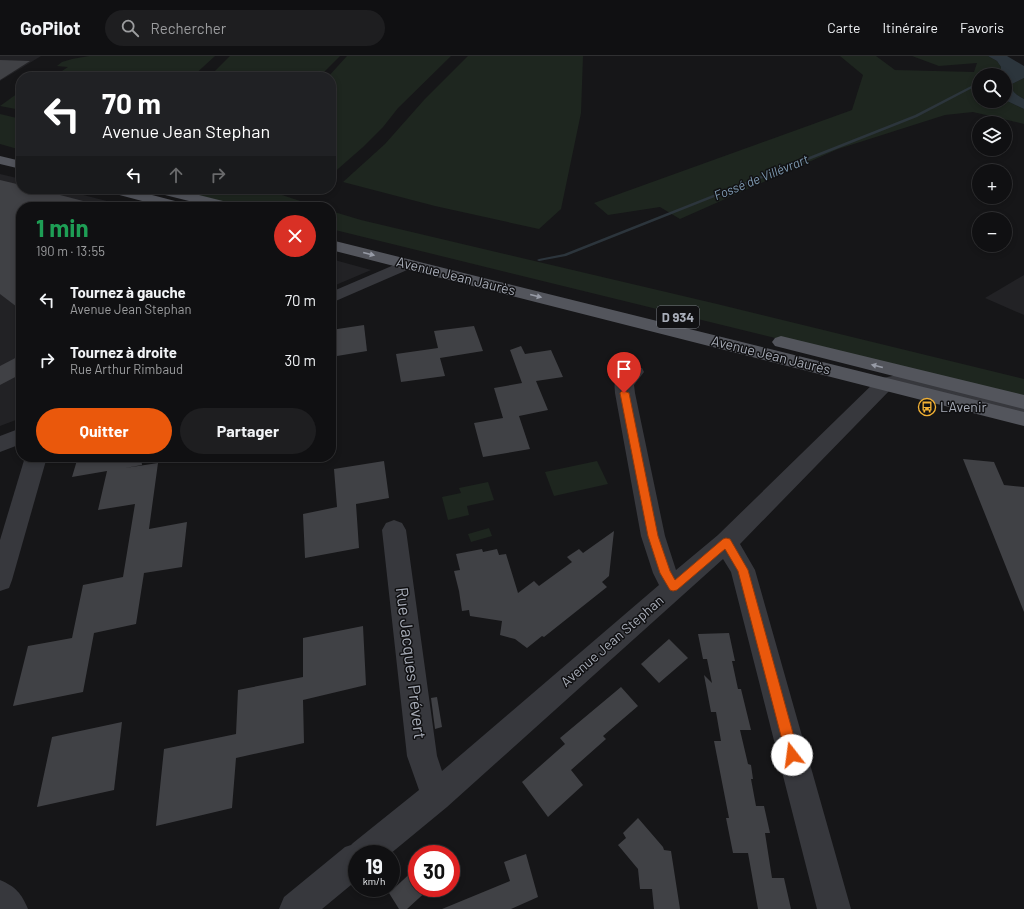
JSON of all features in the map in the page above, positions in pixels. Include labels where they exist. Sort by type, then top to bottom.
[{"type":"main road","points":[[0,150],[16,154]]},
{"type":"main road","points":[[0,160],[16,164]]},
{"type":"main road","points":[[133,194],[164,202]]},
{"type":"main road","points":[[178,194],[210,202]]},
{"type":"main road","name":"Avenue Jean Jaurès","points":[[336,233],[1024,402]]},
{"type":"main road","name":"Avenue Jean Jaurès","points":[[336,246],[1024,419]]},
{"type":"street","points":[[336,296],[408,264]]},
{"type":"street","points":[[635,372],[624,382],[624,393],[653,536],[665,573],[673,587]]},
{"type":"street","points":[[885,384],[902,380],[1024,409]]},
{"type":"street","name":"Avenue Jean Stephan","points":[[375,845],[436,796],[726,542],[885,384]]},
{"type":"street","points":[[0,444],[16,438]]},
{"type":"street","points":[[0,580],[35,462]]},
{"type":"street","name":"Rue Jacques Prévert","points":[[394,530],[422,756],[436,796]]},
{"type":"street","points":[[726,542],[742,570],[834,909]]},
{"type":"street","points":[[296,909],[348,866]]},
{"type":"street","points":[[0,897],[11,909]]},
{"type":"shaded area","points":[[0,56],[41,56],[0,81]]},
{"type":"shaded area","points":[[89,56],[215,56],[197,72],[60,72],[68,67],[57,66],[62,62]]},
{"type":"shaded area","points":[[230,56],[340,56],[324,72],[214,72]]},
{"type":"shaded area","points":[[347,56],[451,56],[398,108],[383,127],[363,147],[336,171],[336,72],[333,72]]},
{"type":"shaded area","points":[[468,56],[583,56],[581,113],[561,209],[539,229],[435,206],[343,182],[385,144],[424,100]]},
{"type":"shaded area","points":[[840,56],[876,56],[895,70],[972,72],[972,108],[1012,108],[1012,103],[1024,109],[1024,124],[1012,121],[1012,116],[990,116],[973,112],[945,115],[838,149],[680,219],[660,207],[608,215],[594,203],[852,110],[863,75]]},
{"type":"shaded area","points":[[912,56],[988,56],[997,61],[1001,67],[975,68],[977,63],[939,66]]},
{"type":"shaded area","points":[[988,56],[1007,56],[1024,66],[1024,78],[1012,84],[1012,68],[1001,68],[997,61]]},
{"type":"shaded area","points":[[1024,78],[1024,99],[1015,93],[1012,89],[1012,84]]},
{"type":"shaded area","points":[[1012,89],[1024,99],[1024,109],[1012,103]]},
{"type":"shaded area","points":[[16,94],[16,109],[0,106]]},
{"type":"shaded area","points":[[0,114],[16,118],[16,149],[0,144]]},
{"type":"shaded area","points":[[0,174],[16,178],[16,194],[79,194],[111,202],[16,202],[16,420],[0,426]]},
{"type":"shaded area","points":[[191,194],[279,194],[303,202],[222,202]]},
{"type":"shaded area","points":[[336,212],[361,220],[717,304],[1024,379],[1024,399],[336,230]]},
{"type":"shaded area","points":[[336,260],[371,270],[336,285]]},
{"type":"shaded area","points":[[1024,275],[1024,315],[985,298]]},
{"type":"shaded area","points":[[597,461],[608,484],[554,496],[545,472]]},
{"type":"shaded area","points":[[488,482],[494,500],[467,506],[469,515],[448,520],[442,497],[461,493],[459,488]]},
{"type":"shaded area","points":[[489,528],[492,536],[471,542],[468,534]]},
{"type":"building","points":[[0,60],[30,61],[0,80]]},
{"type":"building","points":[[0,180],[16,184],[16,194],[56,194],[87,202],[16,202],[16,306],[0,294]]},
{"type":"building","points":[[364,325],[367,351],[336,356],[336,329]]},
{"type":"building","points":[[474,326],[483,351],[440,358],[445,376],[401,382],[396,354],[438,348],[434,331]]},
{"type":"building","points":[[521,346],[525,354],[551,350],[563,377],[536,381],[548,410],[519,416],[530,449],[483,457],[474,423],[503,418],[494,388],[522,383],[510,350]]},
{"type":"building","points":[[16,358],[16,377],[0,385],[0,366]]},
{"type":"building","points":[[963,459],[994,462],[1004,485],[1024,487],[1024,612]]},
{"type":"building","points":[[384,461],[389,498],[356,504],[359,548],[305,558],[303,514],[337,507],[334,469]]},
{"type":"building","points":[[76,462],[142,462],[142,465],[125,468],[158,463],[149,529],[187,522],[182,567],[144,573],[136,624],[94,633],[83,692],[13,706],[28,646],[72,638],[83,585],[123,577],[135,504],[98,510],[107,471],[72,477]]},
{"type":"building","points":[[614,531],[609,576],[602,582],[607,587],[544,637],[542,636],[527,648],[515,639],[500,635],[502,621],[470,616],[469,610],[462,611],[454,571],[460,570],[456,554],[482,549],[483,552],[497,549],[499,555],[506,554],[518,593],[534,581],[539,586],[572,562],[567,557],[579,549],[583,553]]},
{"type":"building","points":[[363,626],[366,685],[303,700],[304,743],[236,758],[232,808],[156,826],[164,749],[236,734],[238,690],[303,677],[303,638]]},
{"type":"building","points":[[729,633],[735,661],[732,661],[738,689],[741,689],[751,730],[740,730],[748,764],[751,765],[753,779],[751,779],[756,806],[764,806],[770,833],[765,833],[772,878],[784,878],[791,909],[758,909],[748,853],[733,853],[726,818],[729,818],[714,741],[721,741],[716,712],[711,712],[704,675],[712,683],[707,659],[703,659],[698,634]]},
{"type":"building","points":[[669,639],[688,658],[659,683],[641,664]]},
{"type":"building","points":[[621,687],[638,706],[603,736],[606,739],[571,770],[583,785],[548,817],[522,782],[565,744],[560,738]]},
{"type":"building","points":[[437,697],[442,727],[435,729],[431,698]]},
{"type":"building","points":[[122,722],[114,790],[37,807],[52,737]]},
{"type":"building","points":[[638,818],[664,850],[671,851],[680,909],[654,909],[652,889],[640,889],[638,869],[618,845],[626,838],[623,833]]},
{"type":"building","points":[[526,854],[538,897],[511,909],[442,909],[510,881],[504,862]]},
{"type":"building","points":[[408,875],[408,897],[420,897],[407,909],[399,909],[392,897],[400,897],[400,883]]},
{"type":"waterway","name":"Fossé de Villévrart","points":[[539,260],[565,255],[916,116],[972,87]]},
{"type":"place","name":"L'Avenir","points":[[927,407]]},
{"type":"route","points":[[624,393],[653,536],[665,573],[673,587],[726,542],[742,570],[792,755]]}]
